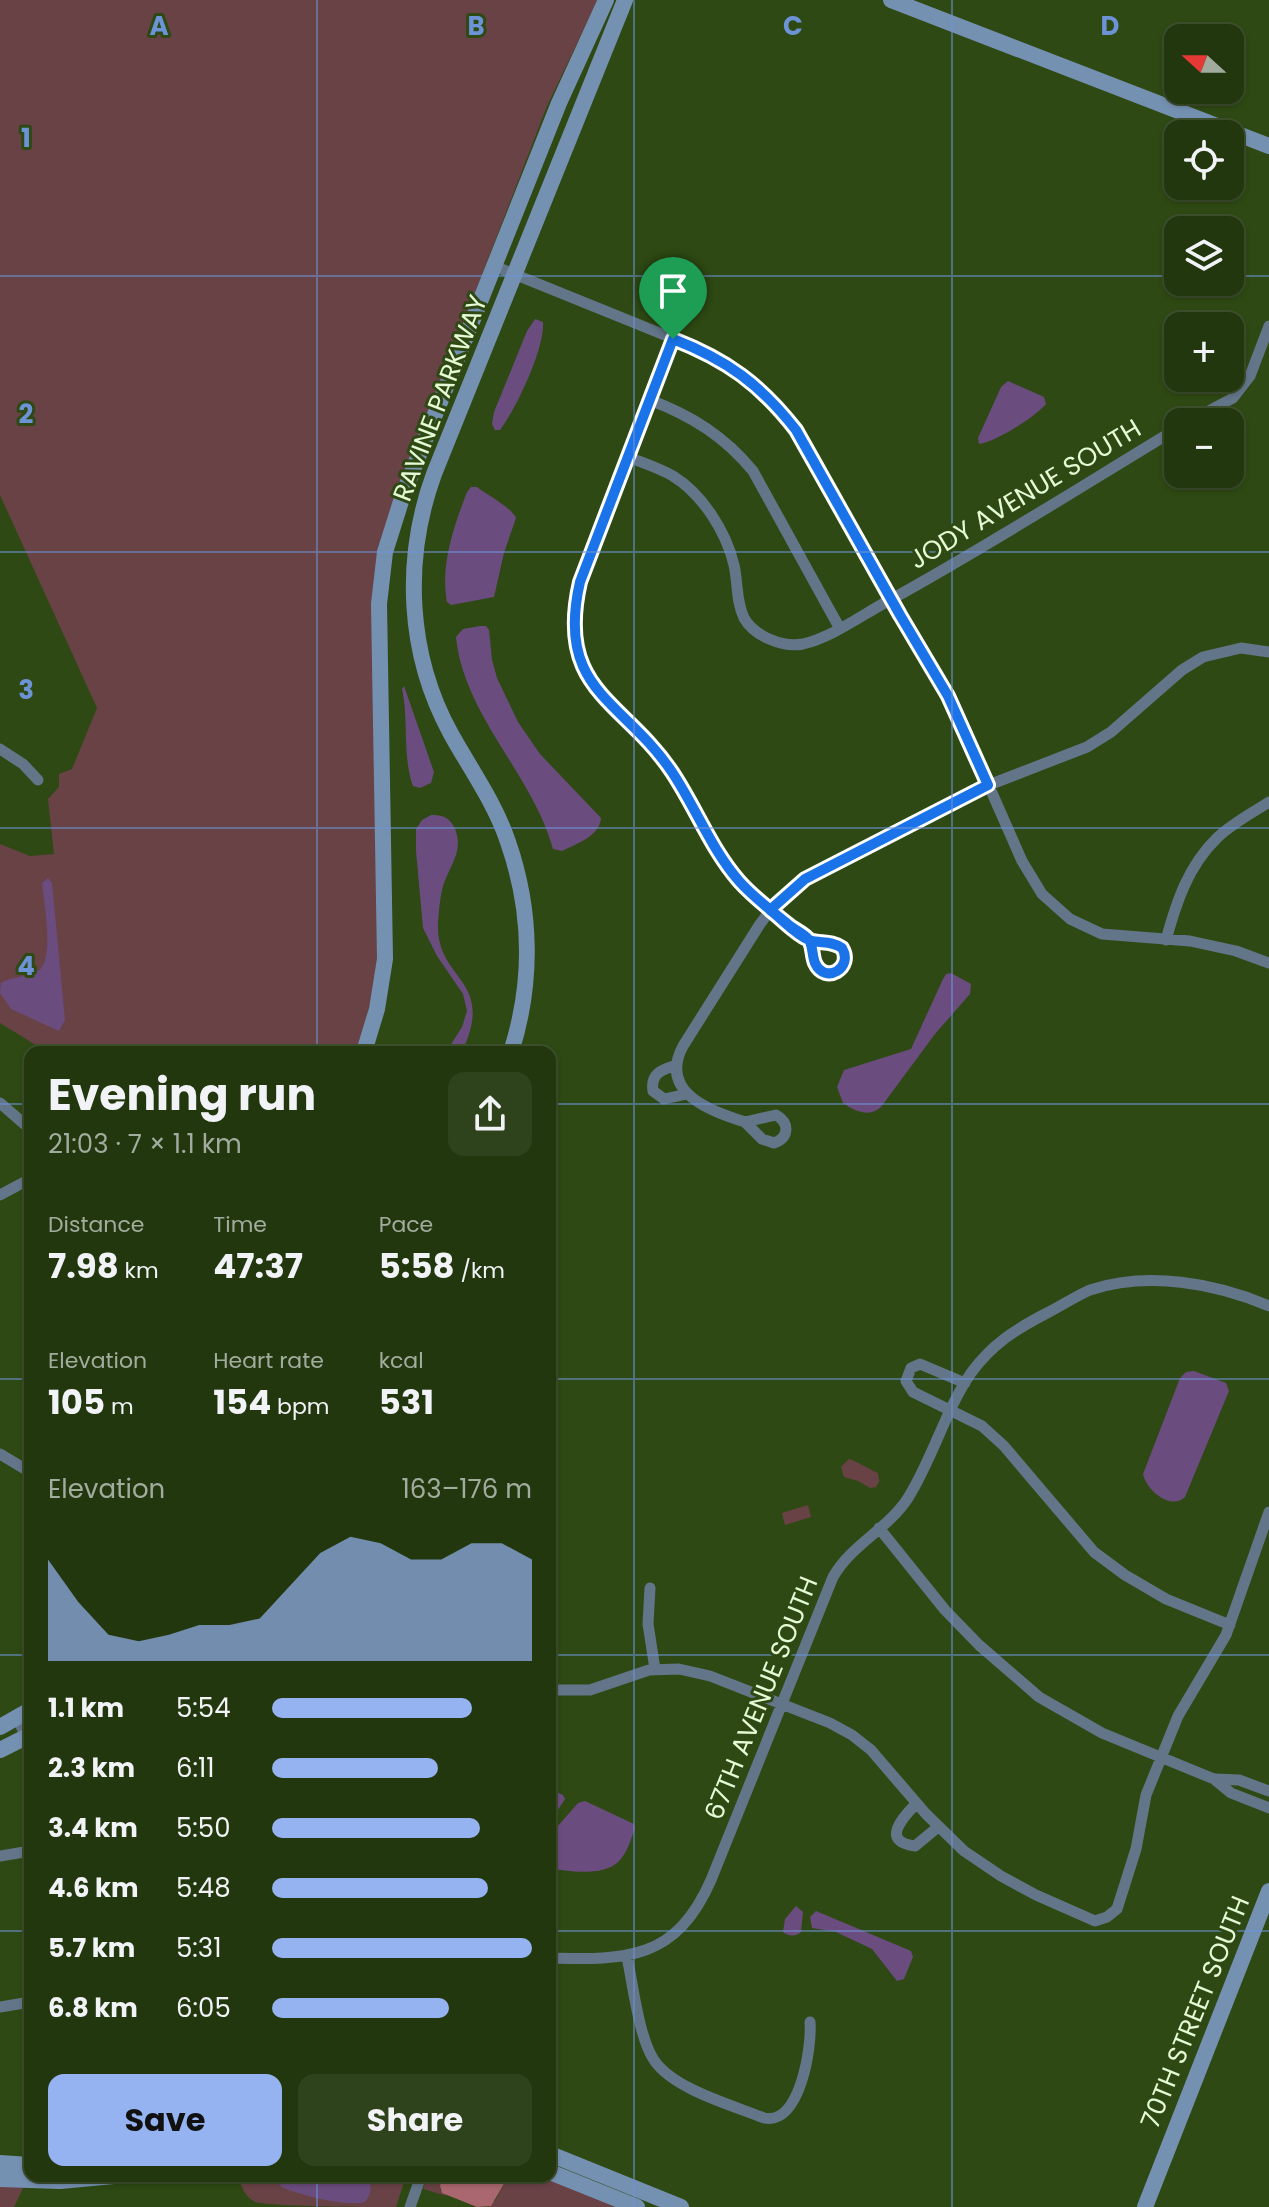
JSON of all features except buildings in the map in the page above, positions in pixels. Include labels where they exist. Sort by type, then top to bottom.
[{"type":"street","name":"RAVINE PARKWAY","points":[[366,1046],[377,1009],[385,959],[379,623],[382,567],[390,531],[559,103],[606,0]]},
{"type":"street","name":"RAVINE PARKWAY","points":[[513,1046],[526,979],[527,939],[523,898],[501,823],[447,726],[430,686],[417,631],[413,575],[419,527],[429,486],[625,0]]},
{"type":"street","points":[[891,0],[1269,146]]},
{"type":"street","points":[[494,266],[709,353],[733,367],[776,403],[796,430],[956,711],[1022,861],[1042,894],[1070,919],[1102,934],[1190,941],[1236,951],[1269,963]]},
{"type":"street","points":[[1214,408],[1233,398],[1250,376],[1269,326]]},
{"type":"street","points":[[673,339],[580,582],[574,614],[580,658],[586,675],[598,692],[668,766],[728,867],[770,910],[810,940]]},
{"type":"street","points":[[650,400],[707,427],[753,471],[839,627]]},
{"type":"street","name":"JODY AVENUE SOUTH","points":[[628,457],[678,480],[708,511],[729,548],[739,605],[750,627],[774,641],[792,645],[818,638],[891,599],[1164,436]]},
{"type":"street","points":[[745,1122],[699,1105],[687,1094],[677,1065],[683,1046],[770,910],[805,879],[988,785],[1064,757],[1099,740],[1182,670],[1203,657],[1241,648],[1269,652]]},
{"type":"street","points":[[0,749],[23,764],[38,780]]},
{"type":"street","points":[[1166,940],[1176,904],[1197,861],[1217,837],[1269,802]]},
{"type":"street","points":[[677,1065],[657,1073],[653,1091],[664,1099],[687,1094]]},
{"type":"street","points":[[0,1103],[24,1124]]},
{"type":"street","points":[[0,1195],[24,1182]]},
{"type":"street","name":"67TH AVENUE SOUTH","points":[[556,1958],[627,1957],[655,1946],[674,1934],[698,1908],[833,1577],[847,1555],[907,1500],[965,1383],[987,1352],[1012,1331],[1090,1291],[1160,1280],[1230,1291],[1269,1306]]},
{"type":"street","points":[[965,1383],[927,1365],[915,1365],[906,1381],[910,1390],[982,1426],[1004,1446],[1094,1552],[1166,1599],[1230,1625]]},
{"type":"street","points":[[0,1454],[24,1468]]},
{"type":"street","points":[[556,1691],[590,1690],[655,1669],[679,1669],[699,1672],[781,1704],[852,1735],[881,1760],[938,1827],[989,1868],[1036,1895],[1095,1921],[1117,1909],[1125,1891],[1146,1795],[1160,1757],[1178,1716],[1230,1625],[1269,1512]]},
{"type":"street","points":[[879,1528],[945,1610],[1005,1670],[1039,1697],[1102,1733],[1214,1779],[1231,1793],[1269,1808]]},
{"type":"street","points":[[650,1588],[648,1624],[655,1669]]},
{"type":"street","points":[[0,1727],[23,1714]]},
{"type":"street","points":[[0,1750],[24,1741]]},
{"type":"street","points":[[1214,1779],[1239,1780],[1269,1791]]},
{"type":"street","points":[[916,1804],[898,1821],[896,1832],[900,1839],[915,1846],[938,1827]]},
{"type":"street","points":[[0,1856],[24,1852]]},
{"type":"street","name":"70TH STREET SOUTH","points":[[1145,2207],[1269,1891]]},
{"type":"street","points":[[627,1957],[646,2044],[659,2067],[678,2082],[764,2118],[781,2117],[791,2104],[810,2053],[810,2022]]},
{"type":"street","points":[[0,2007],[24,2003]]},
{"type":"street","name":"70TH STREET SOUTH","points":[[1138,2207],[1166,2150]]},
{"type":"street","points":[[556,2156],[681,2207]]},
{"type":"street","points":[[0,2163],[24,2165]]},
{"type":"street","points":[[556,2174],[637,2207]]},
{"type":"street","points":[[0,2179],[24,2180]]},
{"type":"street","points":[[410,2207],[419,2182]]},
{"type":"shaded area","points":[[0,0],[598,0],[547,106],[389,516],[377,977],[359,1046],[37,1046],[0,1023],[0,844],[30,856],[54,854],[48,799],[59,787],[59,774],[72,769],[97,708],[0,495]]},
{"type":"shaded area","points":[[535,319],[543,322],[534,362],[507,420],[500,430],[495,430],[492,424],[494,412],[527,331]]},
{"type":"shaded area","points":[[1008,381],[1044,397],[1046,404],[1015,428],[979,444],[978,438],[1001,387]]},
{"type":"shaded area","points":[[471,487],[477,487],[498,501],[516,518],[494,597],[451,605],[447,602],[445,588],[447,560],[457,518]]},
{"type":"shaded area","points":[[486,626],[489,630],[497,678],[518,722],[540,754],[601,818],[592,835],[562,851],[553,849],[543,821],[485,719],[462,666],[456,637],[463,629]]},
{"type":"shaded area","points":[[404,686],[434,772],[431,783],[420,788],[413,786],[408,763]]},
{"type":"shaded area","points":[[431,815],[442,816],[453,825],[457,837],[457,851],[442,890],[438,922],[445,957],[462,981],[473,1008],[464,1046],[450,1046],[462,1027],[467,1011],[463,994],[437,956],[423,928],[416,851],[416,829],[422,820]]},
{"type":"shaded area","points":[[48,878],[52,883],[65,1020],[59,1031],[11,1009],[0,993],[1,983],[38,971],[43,965],[47,930],[42,883]]},
{"type":"shaded area","points":[[951,973],[971,984],[970,994],[935,1034],[881,1107],[867,1113],[843,1103],[837,1087],[844,1070],[911,1049],[943,979]]},
{"type":"shaded area","points":[[1194,1371],[1226,1383],[1229,1391],[1185,1497],[1173,1502],[1154,1492],[1143,1474],[1180,1378],[1186,1372]]},
{"type":"shaded area","points":[[849,1459],[878,1473],[876,1487],[870,1488],[844,1477],[841,1467]]},
{"type":"shaded area","points":[[808,1505],[811,1517],[785,1525],[782,1513]]},
{"type":"shaded area","points":[[556,1792],[565,1799],[556,1813]]},
{"type":"shaded area","points":[[585,1801],[634,1824],[626,1851],[612,1866],[576,1872],[556,1869],[556,1828],[578,1803]]},
{"type":"shaded area","points":[[796,1906],[803,1912],[801,1932],[790,1935],[783,1932],[785,1919]]},
{"type":"shaded area","points":[[816,1911],[911,1951],[913,1957],[904,1979],[897,1981],[872,1949],[836,1932],[812,1928],[810,1917]]},
{"type":"shaded area","points":[[556,2179],[624,2207],[489,2207],[505,2182],[556,2182]]},
{"type":"shaded area","points":[[240,2182],[404,2182],[396,2207],[266,2204],[252,2200]]},
{"type":"shaded area","points":[[282,2182],[369,2182],[370,2192],[365,2202],[346,2203],[280,2186]]},
{"type":"shaded area","points":[[425,2182],[442,2182],[440,2190],[447,2196],[423,2189]]},
{"type":"shaded area","points":[[441,2182],[505,2182],[491,2206],[477,2207],[442,2193]]},
{"type":"shaded area","points":[[0,2183],[25,2184],[14,2207],[0,2207]]},
{"type":"route","points":[[673,339],[580,582],[574,614],[580,658],[586,675],[598,692],[668,766],[736,878],[770,910],[810,940],[815,964],[820,970],[836,973],[845,959],[842,948],[831,942],[810,940],[796,930],[770,910],[805,879],[988,785],[937,675],[796,430],[776,403],[733,367],[709,353],[673,339]]}]
